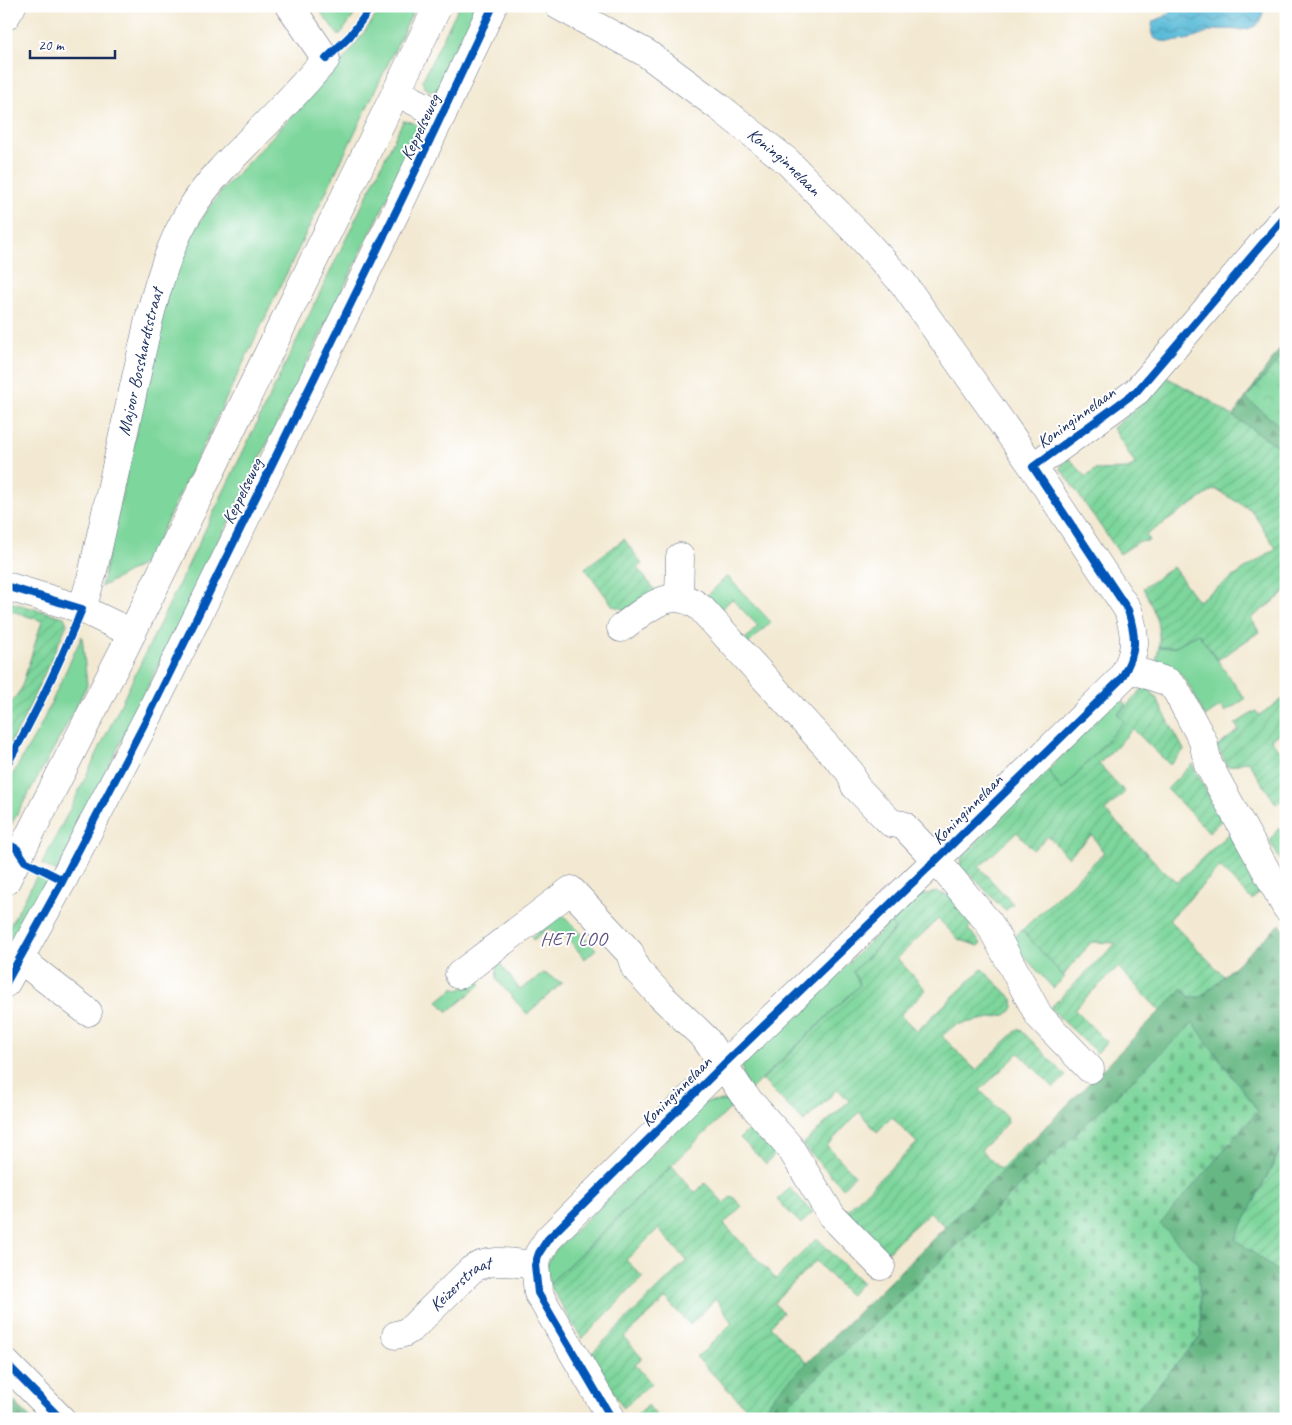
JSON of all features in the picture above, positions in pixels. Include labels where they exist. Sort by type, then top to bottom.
[{"type":"street","points":[[6,16],[12,6]]},
{"type":"street","name":"Majoor Bosshardtstraat","points":[[82,609],[92,575],[149,319],[160,278],[174,242],[191,209],[213,179],[297,93],[326,59],[290,6]]},
{"type":"street","name":"Keppelseweg","points":[[6,881],[132,633],[438,6]]},
{"type":"street","name":"Keppelseweg","points":[[6,983],[63,880],[151,711],[442,115],[493,6]]},
{"type":"street","name":"Koninginnelaan","points":[[535,1265],[539,1253],[548,1239],[723,1065],[1121,679],[1128,668],[1134,650],[1134,629],[1128,610],[1033,467],[903,284],[862,238],[786,161],[719,107],[646,52],[559,6]]},
{"type":"street","name":"Keppelseweg","points":[[396,92],[442,115]]},
{"type":"street","name":"Koninginnelaan","points":[[1033,467],[1137,391],[1286,216]]},
{"type":"street","points":[[621,628],[660,601],[680,598],[680,557]]},
{"type":"street","points":[[6,586],[82,609],[132,633]]},
{"type":"street","name":"Koninginnelaan","points":[[680,598],[692,601],[700,608],[850,772],[855,786],[891,823],[903,825],[936,860],[989,923],[1039,1016],[1090,1069]]},
{"type":"street","points":[[1128,668],[1164,680],[1176,690],[1202,741],[1208,764],[1286,907]]},
{"type":"street","name":"Koninginnelaan","points":[[459,975],[571,890],[630,953],[635,968],[705,1038],[743,1094],[789,1146],[832,1216],[881,1266]]},
{"type":"street","points":[[20,958],[88,1012]]},
{"type":"street","name":"Keizerstraat","points":[[396,1335],[412,1328],[478,1265],[487,1262],[535,1265]]},
{"type":"street","points":[[535,1265],[538,1293],[612,1419]]},
{"type":"street","points":[[6,1364],[61,1419]]},
{"type":"green space","points":[[316,6],[361,6],[339,36]]},
{"type":"green space","points":[[383,6],[416,6],[147,562],[101,587],[168,290],[191,237],[223,189],[329,76],[349,53]]},
{"type":"green space","points":[[459,6],[481,6],[441,89],[430,91],[424,87],[422,81]]},
{"type":"green space","points":[[403,121],[414,123],[421,130],[57,872],[42,864]]},
{"type":"green space","points":[[1286,340],[1286,452],[1233,416]]},
{"type":"green space","points":[[1286,352],[1286,431],[1246,398]]},
{"type":"green space","points":[[1166,377],[1209,400],[1286,452],[1286,592],[1251,618],[1259,632],[1218,660],[1198,633],[1174,647],[1159,647],[1159,631],[1155,616],[1143,588],[1173,567],[1198,601],[1276,548],[1251,510],[1215,489],[1146,535],[1149,541],[1138,542],[1120,554],[1060,468],[1069,458],[1086,477],[1095,470],[1128,469],[1135,464],[1113,428],[1143,402]]},
{"type":"green space","points":[[624,539],[642,564],[637,568],[657,592],[625,610],[613,606],[585,568]]},
{"type":"green space","points":[[727,576],[771,622],[747,645],[743,641],[758,626],[732,599],[716,614],[707,596]]},
{"type":"green space","points":[[6,601],[64,617],[67,624],[22,723],[6,750],[6,710],[21,689],[42,621],[6,609]]},
{"type":"green space","points":[[1198,633],[1245,699],[1225,712],[1221,706],[1205,717],[1185,679],[1173,668],[1156,661],[1159,647],[1174,647]]},
{"type":"green space","points":[[82,636],[87,685],[6,834],[6,786],[40,727]]},
{"type":"green space","points":[[1144,687],[1155,696],[1184,750],[1170,765],[1133,729],[1099,764],[1125,792],[1105,811],[1177,882],[1229,833],[1261,891],[1252,900],[1220,867],[1169,920],[1224,976],[1201,997],[1189,997],[1183,988],[1160,1011],[1118,967],[1074,1009],[1107,1042],[1097,1053],[1050,1008],[1116,943],[1091,942],[1063,976],[1022,930],[1104,853],[1092,835],[1068,857],[1048,836],[1033,850],[1017,832],[979,867],[1013,904],[1005,911],[970,874],[964,879],[960,871],[960,865],[963,856],[1048,770],[1062,791],[1124,721],[1118,715]]},
{"type":"green space","points":[[1119,697],[1126,705],[1118,714],[1125,721],[1062,791],[1048,770]]},
{"type":"green space","points":[[1286,697],[1286,729],[1271,739],[1286,761],[1286,798],[1276,804],[1248,761],[1228,767],[1217,747],[1239,730],[1235,724],[1256,711],[1259,715]]},
{"type":"green space","points":[[1192,764],[1222,820],[1209,832],[1167,789]]},
{"type":"green space","points":[[1286,825],[1286,870],[1270,842],[1277,830]]},
{"type":"green space","points":[[39,872],[53,880],[6,961],[6,933]]},
{"type":"green space","points":[[937,892],[950,896],[974,922],[968,929],[981,943],[978,946],[958,939],[938,919],[897,958],[926,990],[900,1015],[917,1031],[982,969],[1013,999],[1014,1008],[1006,1015],[955,1025],[942,1036],[976,1070],[1019,1028],[1066,1076],[1054,1088],[1019,1053],[980,1090],[1006,1116],[1007,1123],[981,1150],[1000,1169],[1027,1142],[1029,1145],[945,1227],[930,1212],[885,1255],[846,1211],[917,1143],[892,1117],[877,1132],[859,1112],[827,1146],[855,1175],[843,1188],[802,1145],[849,1101],[838,1089],[804,1122],[762,1080],[860,985],[853,971],[896,929],[891,924],[916,899],[925,894]]},
{"type":"green space","points":[[925,894],[916,899],[891,923],[896,928],[853,971],[860,985],[749,1091],[745,1087],[742,1066],[917,896]]},
{"type":"green space","points":[[562,914],[596,949],[585,959],[564,934],[557,937],[549,928],[533,940],[531,937]]},
{"type":"green space","points":[[1280,924],[1286,935],[1286,1137],[1236,1239],[1286,1277],[1286,1419],[1129,1419],[1201,1336],[1198,1263],[1159,1224],[1258,1111],[1193,1024],[773,1419],[757,1419],[776,1393],[987,1186],[1183,988],[1189,997],[1201,997]]},
{"type":"green space","points":[[1022,930],[1065,977],[1053,988],[1010,941]]},
{"type":"green space","points":[[499,962],[520,990],[544,973],[562,983],[527,1014],[497,980],[496,964]]},
{"type":"green space","points":[[476,979],[481,984],[448,1012],[438,1001],[455,987],[459,990]]},
{"type":"green space","points":[[1193,1023],[1258,1111],[1160,1224],[1198,1263],[1201,1336],[1129,1419],[773,1419]]},
{"type":"green space","points":[[728,1101],[733,1106],[549,1284],[546,1267],[553,1252],[705,1102]]},
{"type":"green space","points":[[752,1127],[778,1151],[766,1164],[740,1138]]},
{"type":"green space","points":[[1286,1139],[1286,1277],[1235,1239]]},
{"type":"green space","points":[[672,1166],[695,1193],[705,1183],[724,1203],[732,1196],[742,1206],[724,1224],[776,1279],[817,1238],[862,1283],[849,1295],[816,1261],[774,1303],[783,1312],[770,1326],[807,1363],[776,1393],[757,1419],[696,1357],[732,1323],[716,1299],[690,1325],[666,1299],[624,1337],[642,1358],[635,1364],[651,1383],[623,1408],[591,1354],[687,1260],[658,1229],[626,1260],[643,1277],[582,1339],[549,1284]]},
{"type":"green space","points":[[790,1188],[813,1212],[801,1224],[777,1200]]},
{"type":"green space","points":[[6,1393],[31,1419],[6,1419]]},
{"type":"green space","points":[[647,1405],[660,1419],[633,1419]]},
{"type":"water","points":[[1178,6],[1262,6],[1264,8],[1259,22],[1256,26],[1249,29],[1215,30],[1180,41],[1167,42],[1156,39],[1152,32],[1153,21],[1164,17]]},
{"type":"cycle path","points":[[326,59],[350,36],[372,6]]},
{"type":"cycle path","points":[[6,983],[63,880],[151,711],[403,197],[493,6]]},
{"type":"cycle path","points":[[612,1419],[538,1293],[535,1265],[539,1253],[548,1239],[723,1065],[1121,679],[1130,661],[1134,645],[1133,629],[1128,610],[1033,467],[1137,391],[1286,216]]},
{"type":"cycle path","points":[[6,586],[82,609],[47,689],[6,766]]},
{"type":"cycle path","points":[[6,843],[17,849],[25,861],[63,880]]},
{"type":"cycle path","points":[[6,1363],[61,1419]]},
{"type":"district","name":"HET LOO","points":[[574,938]]}]
